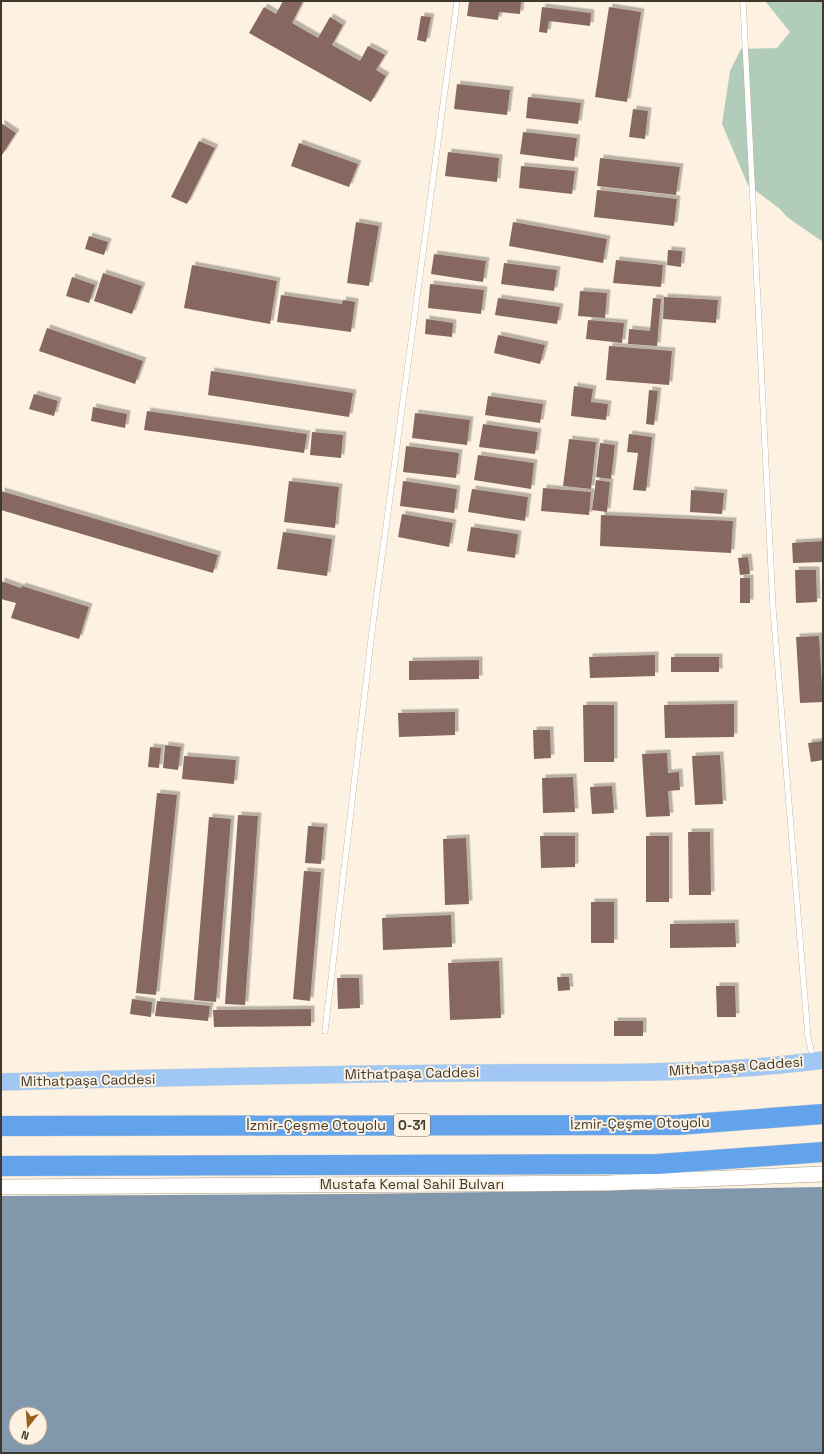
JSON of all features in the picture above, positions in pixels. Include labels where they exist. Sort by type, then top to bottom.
[{"type":"highway","name":"İzmir-Çeşme Otoyolu","points":[[1,1126],[678,1125],[823,1114]]},
{"type":"highway","points":[[1,1166],[658,1164],[823,1152]]},
{"type":"main road","name":"Mithatpaşa Caddesi","points":[[1,1082],[318,1074],[684,1071],[781,1066],[818,1061]]},
{"type":"main road","name":"Mustafa Kemal Sahil Bulvarı","points":[[1,1187],[608,1183],[823,1174]]},
{"type":"lane","points":[[324,1031],[373,623],[457,1]]},
{"type":"lane","points":[[743,1],[773,608],[808,1037],[818,1061]]},
{"type":"green space","points":[[765,1],[823,1],[823,242],[787,217],[780,209],[748,185],[722,124],[730,71],[741,49],[777,48],[790,32]]},
{"type":"water","points":[[823,1187],[823,1453],[1,1453],[1,1196],[355,1194]]},
{"type":"building","points":[[283,1],[303,1],[292,23],[318,38],[330,17],[343,25],[332,45],[360,61],[368,46],[385,55],[376,70],[386,76],[371,102],[249,33],[264,7],[276,14]]},
{"type":"building","points":[[469,1],[521,1],[520,14],[499,12],[498,20],[467,16]]},
{"type":"building","points":[[542,7],[591,13],[590,26],[549,21],[547,33],[539,32]]},
{"type":"building","points":[[609,7],[641,12],[627,102],[595,97]]},
{"type":"building","points":[[421,16],[431,17],[426,42],[417,40]]},
{"type":"building","points":[[457,84],[510,90],[507,115],[454,109]]},
{"type":"building","points":[[528,97],[581,103],[578,124],[526,118]]},
{"type":"building","points":[[633,109],[648,111],[645,139],[629,137]]},
{"type":"building","points":[[1,123],[16,133],[2,155],[1,154]]},
{"type":"building","points":[[523,132],[577,138],[574,161],[520,154]]},
{"type":"building","points":[[199,141],[215,148],[187,204],[171,197]]},
{"type":"building","points":[[299,143],[358,164],[349,187],[291,166]]},
{"type":"building","points":[[448,152],[499,158],[497,182],[445,176]]},
{"type":"building","points":[[600,158],[680,167],[676,195],[597,186]]},
{"type":"building","points":[[521,166],[575,171],[572,194],[519,188]]},
{"type":"building","points":[[597,190],[677,199],[674,226],[594,217]]},
{"type":"building","points":[[356,222],[379,226],[369,286],[347,283]]},
{"type":"building","points":[[513,222],[607,239],[603,263],[509,246]]},
{"type":"building","points":[[89,236],[108,242],[104,255],[85,249]]},
{"type":"building","points":[[668,250],[682,251],[681,267],[667,265]]},
{"type":"building","points":[[434,254],[486,261],[483,282],[431,274]]},
{"type":"building","points":[[616,260],[663,265],[661,287],[613,283]]},
{"type":"building","points":[[504,263],[557,270],[554,291],[501,284]]},
{"type":"building","points":[[192,265],[277,281],[270,324],[184,308]]},
{"type":"building","points":[[103,273],[142,286],[132,314],[94,301]]},
{"type":"building","points":[[72,277],[95,285],[89,303],[66,296]]},
{"type":"building","points":[[430,284],[484,290],[481,314],[428,308]]},
{"type":"building","points":[[580,291],[607,293],[605,318],[578,316]]},
{"type":"building","points":[[281,295],[342,304],[343,300],[355,302],[351,332],[277,322]]},
{"type":"building","points":[[664,297],[718,300],[716,323],[663,319]]},
{"type":"building","points":[[498,298],[560,307],[557,324],[495,315]]},
{"type":"building","points":[[653,298],[661,299],[657,346],[628,344],[629,329],[650,331]]},
{"type":"building","points":[[426,319],[453,323],[452,337],[425,334]]},
{"type":"building","points":[[588,320],[624,323],[622,343],[586,339]]},
{"type":"building","points":[[47,328],[143,361],[135,384],[39,351]]},
{"type":"building","points":[[498,335],[545,345],[540,364],[494,353]]},
{"type":"building","points":[[609,346],[672,351],[669,385],[606,380]]},
{"type":"building","points":[[211,371],[353,393],[349,417],[208,395]]},
{"type":"building","points":[[574,386],[593,389],[591,402],[608,404],[606,420],[571,416]]},
{"type":"building","points":[[649,390],[658,391],[654,425],[646,424]]},
{"type":"building","points":[[34,394],[58,401],[54,416],[29,409]]},
{"type":"building","points":[[488,396],[543,404],[540,423],[485,415]]},
{"type":"building","points":[[93,407],[127,414],[125,428],[91,421]]},
{"type":"building","points":[[147,411],[307,434],[304,453],[144,430]]},
{"type":"building","points":[[415,413],[470,420],[467,445],[412,438]]},
{"type":"building","points":[[483,424],[538,432],[535,454],[479,447]]},
{"type":"building","points":[[312,432],[343,435],[341,458],[310,455]]},
{"type":"building","points":[[629,434],[652,437],[646,491],[633,490],[638,453],[627,452]]},
{"type":"building","points":[[569,439],[596,442],[591,489],[563,486]]},
{"type":"building","points":[[600,443],[615,445],[611,479],[596,477]]},
{"type":"building","points":[[406,446],[459,453],[456,478],[403,472]]},
{"type":"building","points":[[478,455],[534,463],[531,489],[474,480]]},
{"type":"building","points":[[596,480],[610,482],[607,512],[592,510]]},
{"type":"building","points":[[289,481],[339,487],[335,528],[284,522]]},
{"type":"building","points":[[403,481],[457,489],[454,513],[400,506]]},
{"type":"building","points":[[543,488],[591,492],[589,515],[541,511]]},
{"type":"building","points":[[472,489],[528,497],[525,521],[468,512]]},
{"type":"building","points":[[691,490],[724,493],[722,514],[690,512]]},
{"type":"building","points":[[1,491],[218,555],[213,573],[1,510]]},
{"type":"building","points":[[402,514],[453,523],[449,547],[398,537]]},
{"type":"building","points":[[601,515],[733,521],[731,553],[600,546]]},
{"type":"building","points":[[471,527],[518,534],[515,558],[467,551]]},
{"type":"building","points":[[283,532],[332,539],[327,576],[277,569]]},
{"type":"building","points":[[823,541],[823,562],[793,563],[792,543]]},
{"type":"building","points":[[748,557],[750,574],[740,575],[738,558]]},
{"type":"building","points":[[795,570],[816,570],[817,602],[796,603]]},
{"type":"building","points":[[740,578],[750,578],[750,603],[740,603]]},
{"type":"building","points":[[1,581],[89,607],[79,639],[11,618],[16,603],[1,599]]},
{"type":"building","points":[[819,636],[823,702],[800,703],[796,637]]},
{"type":"building","points":[[655,655],[655,676],[590,678],[589,657]]},
{"type":"building","points":[[671,657],[719,657],[719,672],[671,672]]},
{"type":"building","points":[[479,660],[479,679],[409,680],[409,661]]},
{"type":"building","points":[[734,704],[734,737],[665,738],[664,705]]},
{"type":"building","points":[[583,705],[614,705],[614,762],[584,762]]},
{"type":"building","points":[[455,712],[455,735],[399,737],[398,713]]},
{"type":"building","points":[[533,730],[550,730],[551,758],[534,759]]},
{"type":"building","points":[[823,741],[823,760],[811,762],[808,743]]},
{"type":"building","points":[[165,745],[181,747],[178,770],[163,768]]},
{"type":"building","points":[[150,747],[161,748],[159,768],[148,767]]},
{"type":"building","points":[[667,753],[668,773],[679,772],[680,790],[668,791],[670,816],[646,817],[642,754]]},
{"type":"building","points":[[720,755],[723,804],[695,805],[692,756]]},
{"type":"building","points":[[184,756],[236,760],[234,784],[182,779]]},
{"type":"building","points":[[573,777],[575,812],[543,813],[542,778]]},
{"type":"building","points":[[612,786],[614,813],[592,814],[590,787]]},
{"type":"building","points":[[157,793],[177,795],[156,995],[136,993]]},
{"type":"building","points":[[238,815],[258,816],[245,1005],[225,1004]]},
{"type":"building","points":[[209,817],[231,819],[216,1002],[194,1000]]},
{"type":"building","points":[[308,826],[324,827],[321,864],[305,863]]},
{"type":"building","points":[[688,832],[710,832],[711,895],[689,895]]},
{"type":"building","points":[[540,836],[575,836],[575,867],[541,868]]},
{"type":"building","points":[[646,836],[669,836],[669,902],[646,902]]},
{"type":"building","points":[[466,838],[469,904],[445,905],[443,839]]},
{"type":"building","points":[[304,871],[321,872],[310,1001],[293,999]]},
{"type":"building","points":[[591,902],[614,902],[614,943],[591,943]]},
{"type":"building","points":[[451,915],[452,947],[383,950],[382,918]]},
{"type":"building","points":[[735,923],[736,947],[670,948],[670,924]]},
{"type":"building","points":[[499,961],[501,1018],[450,1020],[448,963]]},
{"type":"building","points":[[557,977],[569,977],[570,990],[558,991]]},
{"type":"building","points":[[337,978],[359,978],[360,1008],[338,1009]]},
{"type":"building","points":[[716,986],[735,986],[736,1017],[717,1017]]},
{"type":"building","points":[[132,999],[152,1002],[151,1017],[130,1014]]},
{"type":"building","points":[[157,1001],[210,1006],[208,1021],[155,1016]]},
{"type":"building","points":[[311,1009],[311,1026],[214,1027],[213,1010]]},
{"type":"building","points":[[614,1021],[643,1021],[643,1036],[614,1036]]}]
